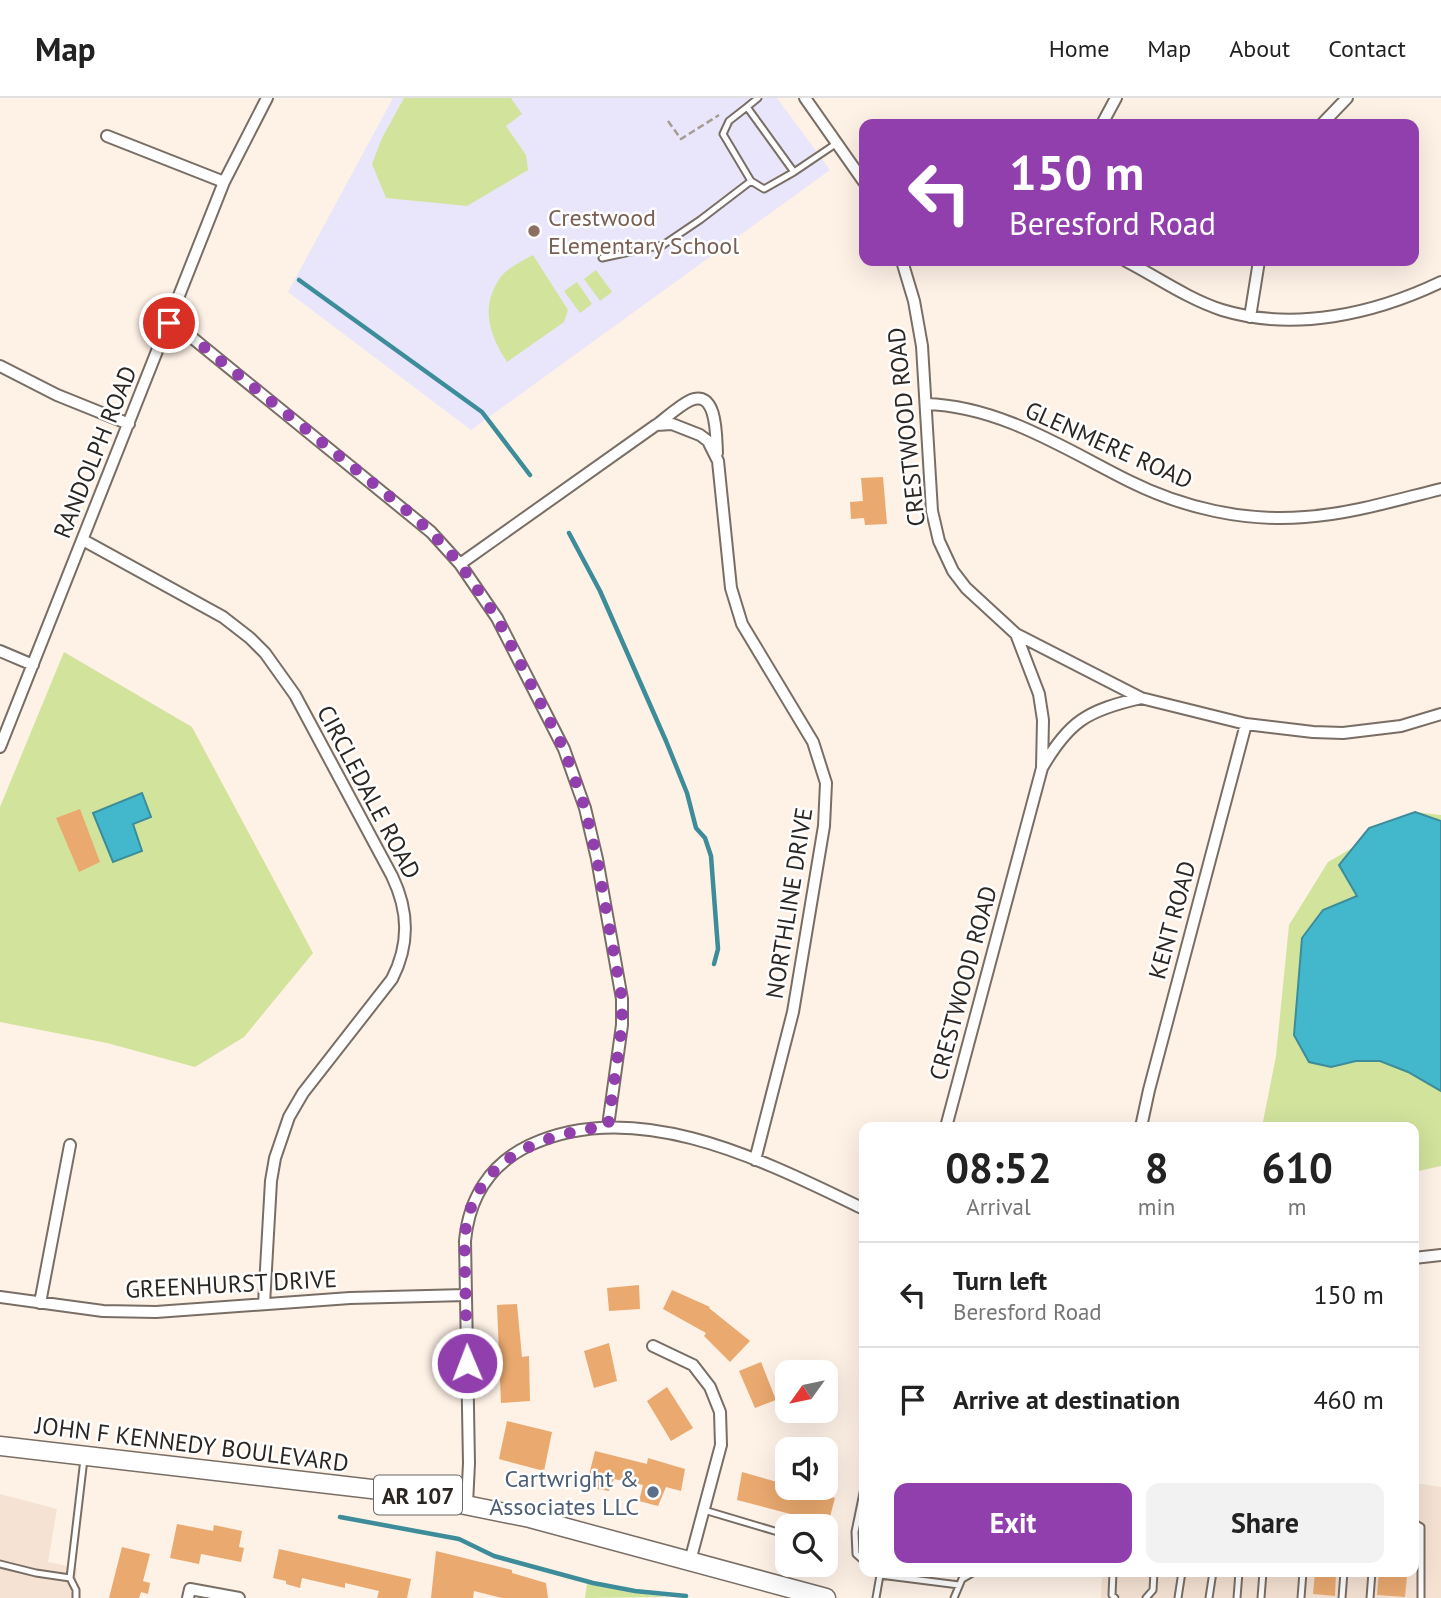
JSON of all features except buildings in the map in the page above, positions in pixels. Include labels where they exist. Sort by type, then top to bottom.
[{"type":"main road","name":"JOHN F KENNEDY BOULEVARD","points":[[0,1446],[406,1493],[467,1504],[691,1561],[771,1591],[826,1598]]},
{"type":"street","name":"RANDOLPH ROAD","points":[[0,747],[224,182],[267,98]]},
{"type":"street","points":[[805,98],[859,175]]},
{"type":"street","points":[[1105,119],[1116,98]]},
{"type":"street","points":[[1327,119],[1347,98]]},
{"type":"street","points":[[107,136],[224,182]]},
{"type":"street","name":"CRESTWOOD ROAD","points":[[904,266],[914,301],[922,346],[932,511],[943,552],[967,588],[1016,634],[1039,694],[1043,720],[1042,768],[947,1122]]},
{"type":"street","points":[[1136,266],[1220,309],[1250,317],[1281,320],[1312,320],[1341,315],[1398,299],[1441,282]]},
{"type":"street","points":[[1250,317],[1258,266]]},
{"type":"street","points":[[169,323],[190,336],[431,532],[460,564],[497,618],[567,757],[585,808],[597,859],[622,999],[622,1025],[608,1126]]},
{"type":"street","points":[[0,366],[57,395],[129,424]]},
{"type":"street","name":"NORTHLINE DRIVE","points":[[460,564],[692,400],[709,404],[713,413],[731,588],[742,624],[813,742],[826,783],[824,826],[793,1012],[755,1160]]},
{"type":"street","name":"GLENMERE ROAD","points":[[926,404],[945,404],[995,418],[1035,433],[1149,491],[1194,506],[1235,515],[1279,518],[1333,514],[1441,489]]},
{"type":"street","points":[[656,425],[673,424],[700,435],[708,441],[718,461]]},
{"type":"street","name":"CIRCLEDALE ROAD","points":[[83,540],[223,617],[265,653],[295,695],[392,876],[402,902],[406,936],[399,966],[392,979],[303,1093],[289,1116],[279,1141],[271,1181],[264,1304]]},
{"type":"street","points":[[1016,634],[1141,698],[1246,724],[1343,733],[1401,726],[1441,714]]},
{"type":"street","points":[[0,651],[33,664]]},
{"type":"street","name":"CRESTWOOD ROAD","points":[[1042,768],[1060,738],[1083,719],[1100,709],[1141,698]]},
{"type":"street","name":"KENT ROAD","points":[[1142,1122],[1246,724]]},
{"type":"street","points":[[467,1504],[467,1219],[485,1180],[510,1157],[539,1141],[573,1131],[608,1126],[642,1128],[686,1137],[755,1160],[859,1207]]},
{"type":"street","points":[[40,1303],[69,1145]]},
{"type":"street","points":[[1419,1257],[1441,1255]]},
{"type":"street","name":"GREENHURST DRIVE","points":[[0,1297],[127,1312],[179,1311],[350,1298],[466,1295]]},
{"type":"street","points":[[653,1346],[693,1365],[710,1387],[720,1412],[721,1445],[691,1561]]},
{"type":"street","points":[[188,1598],[190,1589],[239,1598]]},
{"type":"lane","points":[[758,98],[729,121],[723,134],[751,181],[764,189],[836,143]]},
{"type":"lane","points":[[747,107],[794,172]]},
{"type":"lane","points":[[602,258],[663,245],[751,181]]},
{"type":"lane","points":[[76,1598],[76,1590],[70,1577],[84,1456]]},
{"type":"lane","points":[[704,1510],[775,1531]]},
{"type":"lane","points":[[859,1512],[855,1532],[856,1554],[859,1557]]},
{"type":"lane","points":[[1419,1526],[1421,1598]]},
{"type":"lane","points":[[0,1564],[36,1573],[70,1577]]},
{"type":"lane","points":[[876,1598],[878,1577]]},
{"type":"lane","points":[[903,1577],[959,1586]]},
{"type":"lane","points":[[954,1598],[965,1577]]},
{"type":"lane","points":[[1114,1577],[1112,1595],[1115,1598]]},
{"type":"lane","points":[[1146,1598],[1153,1590],[1154,1577]]},
{"type":"lane","points":[[1178,1598],[1181,1577]]},
{"type":"lane","points":[[1209,1598],[1212,1577]]},
{"type":"lane","points":[[1237,1598],[1239,1577]]},
{"type":"lane","points":[[1261,1598],[1263,1577]]},
{"type":"lane","points":[[1301,1598],[1303,1577]]},
{"type":"lane","points":[[1342,1598],[1344,1577]]},
{"type":"lane","points":[[1370,1598],[1372,1577]]},
{"type":"path","points":[[668,121],[681,139],[719,114]]},
{"type":"shaded area","name":"Crestwood Elementary School","points":[[393,98],[777,98],[830,170],[471,430],[288,292]]},
{"type":"shaded area","points":[[1419,1484],[1441,1487],[1441,1598],[1101,1598],[1102,1577],[1419,1577]]},
{"type":"shaded area","points":[[0,1494],[57,1509],[48,1562],[77,1568],[75,1598],[0,1598]]},
{"type":"green space","points":[[404,98],[511,98],[522,114],[506,126],[526,155],[528,170],[467,206],[386,198],[372,164],[382,138]]},
{"type":"green space","points":[[533,255],[568,310],[564,322],[507,362],[489,321],[490,300],[503,274]]},
{"type":"green space","points":[[596,270],[612,292],[600,301],[584,279]]},
{"type":"green space","points":[[577,282],[592,304],[580,313],[564,291]]},
{"type":"green space","points":[[64,652],[192,727],[313,953],[244,1037],[195,1067],[107,1043],[0,1022],[0,807]]},
{"type":"green space","points":[[1415,812],[1441,815],[1441,1166],[1419,1171],[1419,1122],[1263,1122],[1276,1056],[1289,925],[1328,862]]},
{"type":"green space","points":[[587,1584],[666,1597],[585,1598]]},
{"type":"water","points":[[142,793],[151,817],[133,824],[142,851],[113,862],[93,813]]},
{"type":"water","points":[[1415,812],[1441,821],[1441,1091],[1408,1072],[1380,1061],[1356,1061],[1331,1067],[1309,1062],[1294,1035],[1302,938],[1323,910],[1357,896],[1339,865],[1369,828]]},
{"type":"waterway","points":[[299,280],[482,412],[530,475]]},
{"type":"waterway","points":[[569,533],[600,591],[666,741],[687,793],[696,828],[705,838],[711,856],[718,949],[714,964]]},
{"type":"waterway","points":[[340,1517],[459,1539],[494,1556],[593,1583],[635,1591],[686,1596]]},
{"type":"place","name":"Crestwood Elementary School","points":[[534,231]]},
{"type":"place","name":"Cartwright & Associates LLC","points":[[653,1492]]},
{"type":"route","points":[[169,323],[190,336],[405,509],[431,532],[460,564],[497,618],[526,674],[564,749],[585,808],[622,999],[622,1025],[608,1126],[573,1131],[524,1148],[498,1167],[479,1190],[467,1219],[465,1241],[467,1363]]}]
